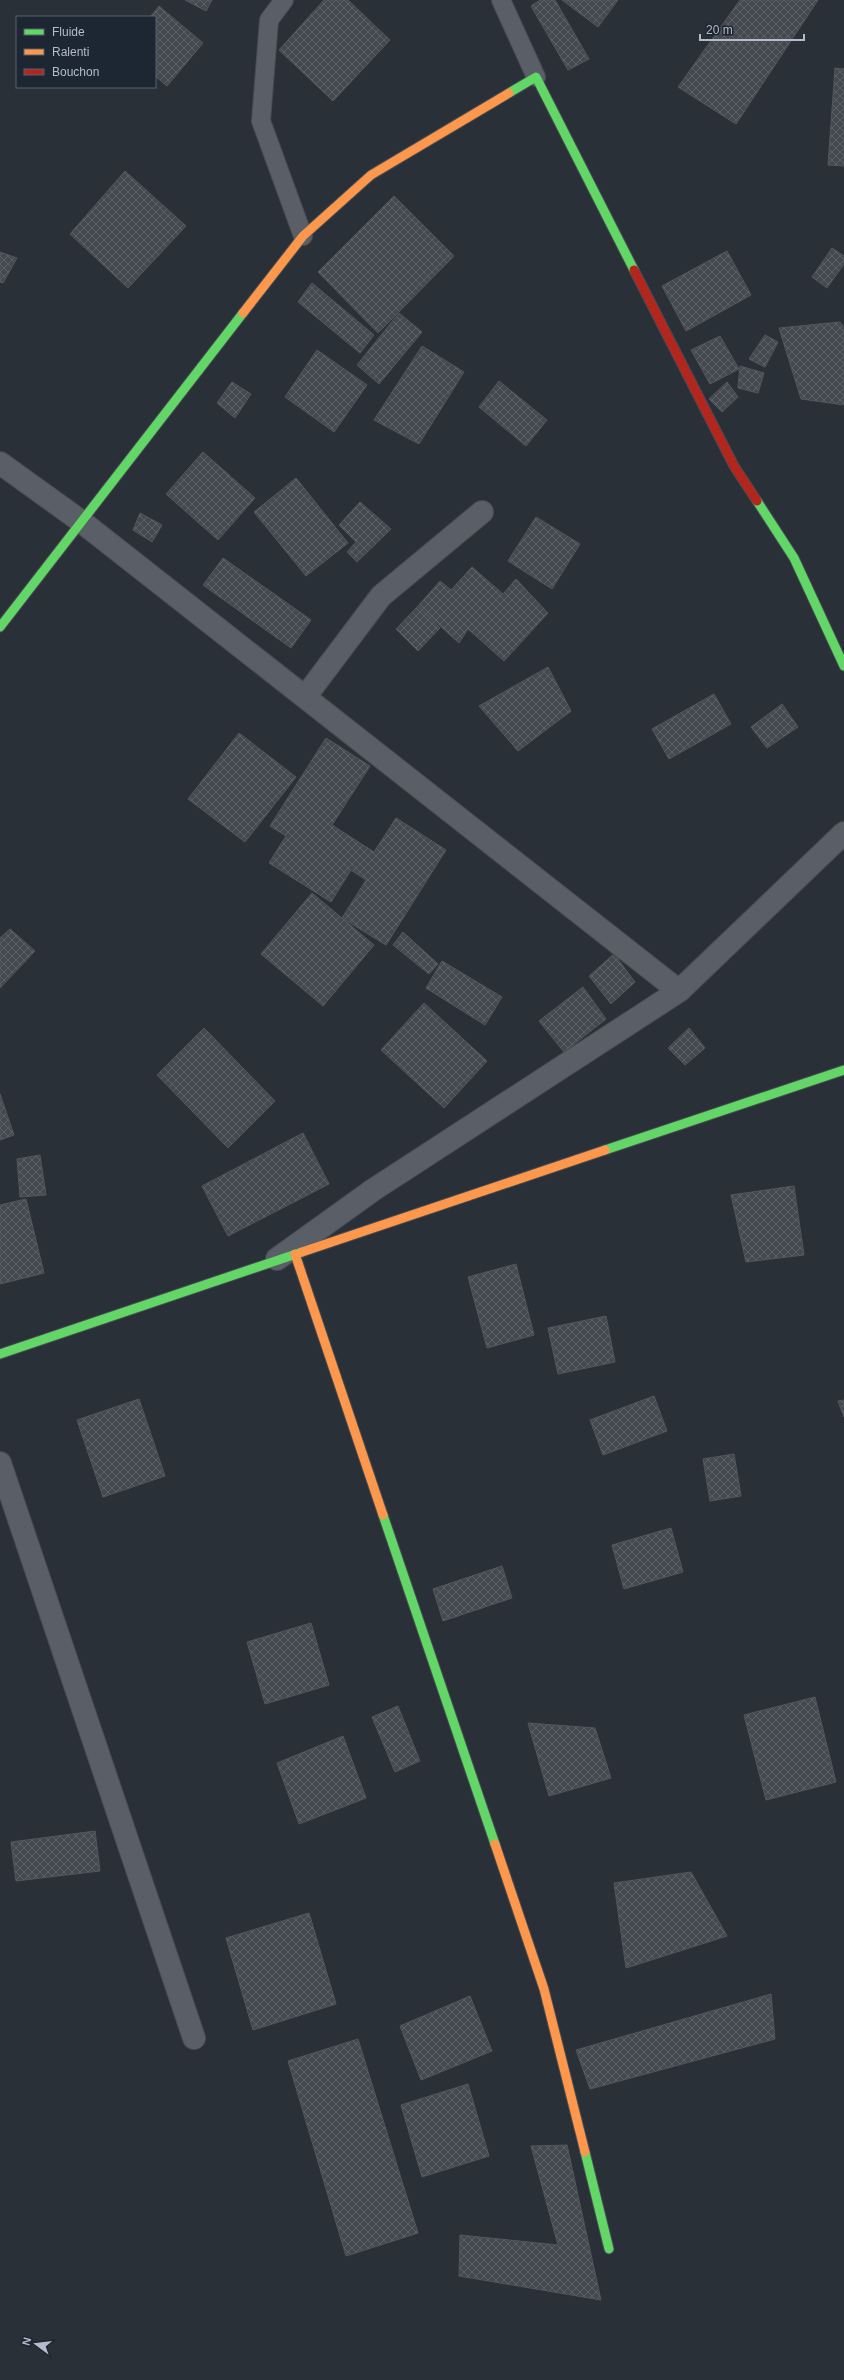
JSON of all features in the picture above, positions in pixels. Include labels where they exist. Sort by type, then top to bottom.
[{"type":"street","points":[[0,627],[303,236],[371,175],[536,77],[734,466],[794,558],[844,666]]},
{"type":"street","points":[[0,463],[82,522],[679,991]]},
{"type":"street","points":[[305,697],[381,596],[482,512]]},
{"type":"street","points":[[271,1263],[373,1190],[679,991],[844,833]]},
{"type":"street","points":[[0,1354],[844,1070]]},
{"type":"street","points":[[295,1254],[544,1989],[609,2249]]},
{"type":"street","points":[[0,1463],[194,2038]]},
{"type":"lane","points":[[284,0],[269,20],[261,122],[303,236]]},
{"type":"lane","points":[[501,0],[536,77]]},
{"type":"building","points":[[185,0],[212,0],[206,11]]},
{"type":"building","points":[[324,0],[348,0],[390,40],[333,101],[279,50]]},
{"type":"building","points":[[540,0],[555,0],[589,59],[568,70],[531,6]]},
{"type":"building","points":[[562,0],[618,0],[598,27]]},
{"type":"building","points":[[740,0],[818,0],[736,124],[678,87]]},
{"type":"building","points":[[159,6],[203,43],[167,86],[156,77],[156,16],[151,16]]},
{"type":"building","points":[[835,68],[844,69],[844,166],[828,165]]},
{"type":"building","points":[[125,171],[186,226],[128,288],[70,234]]},
{"type":"building","points":[[394,196],[454,256],[378,333],[318,272]]},
{"type":"building","points":[[832,248],[844,256],[844,264],[827,288],[812,277]]},
{"type":"building","points":[[727,251],[751,295],[686,331],[662,286]]},
{"type":"building","points":[[0,252],[17,258],[3,283],[0,282]]},
{"type":"building","points":[[312,283],[374,335],[360,353],[298,302]]},
{"type":"building","points":[[399,313],[422,332],[379,384],[357,365]]},
{"type":"building","points":[[840,322],[844,328],[844,405],[801,399],[779,328]]},
{"type":"building","points":[[765,335],[778,342],[765,367],[749,359]]},
{"type":"building","points":[[720,336],[739,369],[710,384],[691,350]]},
{"type":"building","points":[[422,346],[464,372],[419,444],[374,420]]},
{"type":"building","points":[[317,350],[367,385],[334,432],[285,397]]},
{"type":"building","points":[[740,366],[764,373],[758,393],[738,388]]},
{"type":"building","points":[[499,381],[547,420],[526,446],[479,407]]},
{"type":"building","points":[[232,382],[251,394],[235,418],[217,403]]},
{"type":"building","points":[[727,382],[738,397],[722,412],[709,399]]},
{"type":"building","points":[[203,452],[255,498],[218,540],[166,494]]},
{"type":"building","points":[[296,478],[348,543],[306,576],[254,512]]},
{"type":"building","points":[[360,502],[391,529],[357,562],[347,552],[356,542],[339,525]]},
{"type":"building","points":[[140,513],[162,525],[152,542],[133,530]]},
{"type":"building","points":[[536,517],[580,544],[552,589],[508,561]]},
{"type":"building","points":[[223,558],[311,620],[291,648],[203,585]]},
{"type":"building","points":[[472,567],[503,594],[516,579],[548,613],[504,661],[468,629],[459,643],[418,606],[440,581],[451,590]]},
{"type":"building","points":[[418,606],[440,628],[418,651],[396,629]]},
{"type":"building","points":[[548,667],[571,711],[518,751],[479,706]]},
{"type":"building","points":[[714,694],[731,724],[669,759],[652,729]]},
{"type":"building","points":[[782,704],[798,727],[767,748],[751,727]]},
{"type":"building","points":[[239,733],[296,777],[245,842],[188,799]]},
{"type":"building","points":[[326,738],[370,766],[332,825],[374,852],[396,818],[446,850],[386,945],[342,918],[366,880],[351,870],[331,902],[269,863],[286,836],[270,826]]},
{"type":"building","points":[[312,893],[374,945],[323,1006],[261,954]]},
{"type":"building","points":[[10,929],[35,951],[0,988],[0,938]]},
{"type":"building","points":[[403,932],[438,964],[429,974],[393,945]]},
{"type":"building","points":[[614,954],[635,982],[611,1004],[589,976]]},
{"type":"building","points":[[442,961],[502,997],[485,1025],[426,988]]},
{"type":"building","points":[[583,987],[606,1019],[564,1052],[539,1021]]},
{"type":"building","points":[[424,1003],[487,1061],[444,1108],[381,1050]]},
{"type":"building","points":[[204,1028],[275,1101],[228,1148],[157,1075]]},
{"type":"building","points":[[689,1028],[705,1048],[685,1065],[668,1048]]},
{"type":"building","points":[[0,1094],[14,1135],[0,1140]]},
{"type":"building","points":[[303,1133],[329,1184],[228,1236],[202,1186]]},
{"type":"building","points":[[40,1155],[46,1195],[20,1197],[17,1159]]},
{"type":"building","points":[[794,1186],[804,1255],[746,1262],[731,1195]]},
{"type":"building","points":[[26,1199],[44,1273],[0,1284],[0,1205]]},
{"type":"building","points":[[516,1264],[534,1335],[487,1348],[468,1277]]},
{"type":"building","points":[[606,1316],[615,1362],[558,1374],[548,1328]]},
{"type":"building","points":[[654,1396],[667,1431],[603,1455],[590,1420]]},
{"type":"building","points":[[139,1399],[165,1476],[103,1497],[77,1420]]},
{"type":"building","points":[[844,1400],[844,1417],[838,1401]]},
{"type":"building","points":[[734,1454],[741,1496],[710,1501],[703,1459]]},
{"type":"building","points":[[671,1528],[683,1572],[624,1589],[612,1545]]},
{"type":"building","points":[[502,1566],[512,1598],[443,1621],[433,1589]]},
{"type":"building","points":[[311,1623],[329,1685],[265,1704],[247,1642]]},
{"type":"building","points":[[815,1697],[836,1782],[766,1800],[744,1715]]},
{"type":"building","points":[[398,1706],[420,1761],[395,1772],[372,1717]]},
{"type":"building","points":[[528,1723],[595,1728],[611,1778],[549,1796]]},
{"type":"building","points":[[343,1736],[366,1798],[299,1824],[277,1763]]},
{"type":"building","points":[[95,1831],[100,1871],[16,1881],[11,1842]]},
{"type":"building","points":[[691,1872],[727,1936],[626,1968],[614,1883]]},
{"type":"building","points":[[309,1913],[336,2004],[253,2030],[226,1938]]},
{"type":"building","points":[[771,1994],[775,2039],[590,2089],[576,2050]]},
{"type":"building","points":[[470,1996],[492,2051],[421,2080],[400,2026]]},
{"type":"building","points":[[358,2039],[418,2233],[346,2256],[288,2061]]},
{"type":"building","points":[[468,2084],[489,2156],[422,2177],[401,2105]]},
{"type":"building","points":[[567,2145],[601,2300],[459,2276],[460,2235],[558,2245],[531,2146]]},
{"type":"traffic: fast","points":[[509,93],[536,77],[634,270]]},
{"type":"traffic: fast","points":[[0,627],[243,313]]},
{"type":"traffic: fast","points":[[757,501],[794,558],[844,666]]},
{"type":"traffic: fast","points":[[605,1150],[844,1070]]},
{"type":"traffic: fast","points":[[0,1354],[302,1252]]},
{"type":"traffic: fast","points":[[383,1515],[495,1844]]},
{"type":"traffic: fast","points":[[585,2152],[609,2249]]},
{"type":"traffic: slow","points":[[243,313],[303,236],[371,175],[509,93]]},
{"type":"traffic: slow","points":[[302,1252],[605,1150]]},
{"type":"traffic: slow","points":[[295,1254],[383,1515]]},
{"type":"traffic: slow","points":[[495,1844],[544,1989],[585,2152]]},
{"type":"traffic: jam","points":[[634,270],[734,466],[757,501]]}]
